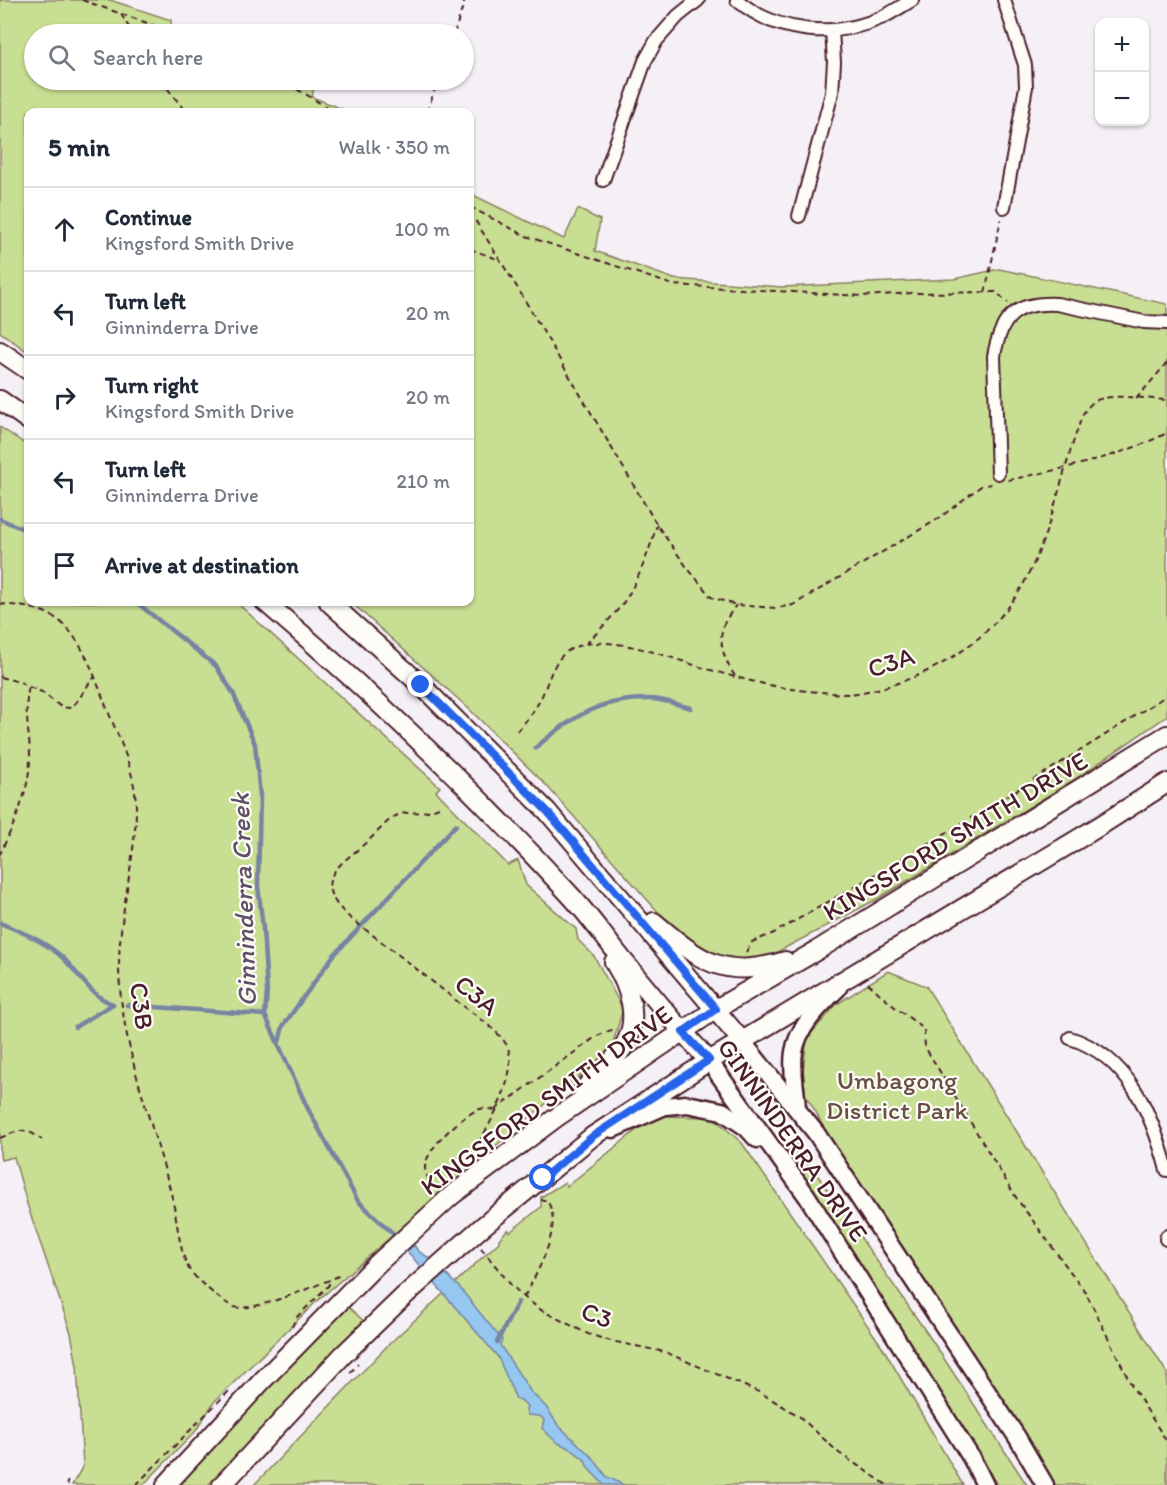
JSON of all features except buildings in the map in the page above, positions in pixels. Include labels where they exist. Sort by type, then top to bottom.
[{"type":"main road","points":[[0,351],[24,367]]},
{"type":"main road","points":[[0,400],[24,417]]},
{"type":"main road","name":"GINNINDERRA DRIVE","points":[[270,606],[399,720],[515,837],[574,899],[683,1032],[709,1060],[807,1196],[972,1459],[985,1485]]},
{"type":"main road","name":"GINNINDERRA DRIVE","points":[[333,606],[421,685],[540,804],[614,888],[797,1108],[816,1133],[979,1379],[1045,1485]]},
{"type":"main road","name":"KINGSFORD SMITH DRIVE","points":[[166,1485],[262,1381],[446,1196],[716,1009],[816,951],[1167,735]]},
{"type":"main road","points":[[222,1485],[343,1355],[403,1298],[480,1235],[593,1136],[741,1040],[1098,827],[1167,783]]},
{"type":"main road","points":[[614,888],[684,948],[717,965],[754,969],[816,951]]},
{"type":"main road","points":[[557,1118],[620,1052],[627,1040],[632,1016],[628,990],[623,977],[574,899]]},
{"type":"main road","points":[[797,1108],[794,1053],[799,1036],[813,1014],[855,972]]},
{"type":"main road","points":[[593,1136],[642,1118],[665,1106],[687,1104],[722,1111],[746,1127],[807,1196]]},
{"type":"street","points":[[603,180],[645,61],[656,41],[678,16],[698,0]]},
{"type":"street","points":[[737,0],[756,14],[793,28],[832,30],[859,26],[876,20],[912,0]]},
{"type":"street","points":[[1004,0],[1025,65],[1026,87],[1004,207]]},
{"type":"street","points":[[799,216],[832,93],[834,62],[832,30]]},
{"type":"street","points":[[997,479],[994,356],[997,340],[1004,324],[1017,310],[1034,304],[1057,304],[1144,321],[1167,323]]},
{"type":"street","points":[[1070,1038],[1088,1044],[1105,1054],[1119,1068],[1149,1116],[1164,1146],[1167,1170]]},
{"type":"path","points":[[82,0],[150,24]]},
{"type":"path","points":[[457,24],[465,0]]},
{"type":"path","points":[[120,13],[127,24]]},
{"type":"path","points":[[169,90],[183,108]]},
{"type":"path","points":[[298,90],[328,108]]},
{"type":"path","points":[[428,108],[435,90]]},
{"type":"path","points":[[986,293],[1004,207]]},
{"type":"path","points":[[474,209],[526,236],[673,285],[862,296],[913,292],[996,292],[1017,310]]},
{"type":"path","points":[[474,218],[657,525],[711,597],[736,605],[775,608],[793,605],[938,519],[981,486],[997,479],[1065,468],[1138,446],[1167,433]]},
{"type":"path","points":[[474,250],[500,260]]},
{"type":"path","points":[[1136,399],[1167,363]]},
{"type":"path","name":"C3A","points":[[517,731],[540,699],[555,664],[563,654],[586,645],[616,644],[638,648],[757,684],[801,691],[848,694],[918,675],[946,661],[982,634],[1003,614],[1024,583],[1039,552],[1083,414],[1090,405],[1099,399],[1167,400]]},
{"type":"path","points":[[586,645],[620,606],[633,586],[646,561],[657,525]]},
{"type":"path","name":"C3B","points":[[0,604],[32,608],[48,614],[63,624],[85,654],[128,762],[134,786],[136,809],[121,925],[119,965],[122,1014],[135,1070],[172,1197],[187,1265],[204,1285],[230,1305],[240,1308],[257,1307],[342,1275],[349,1268]]},
{"type":"path","points":[[736,605],[723,626],[722,646],[726,664],[736,678]]},
{"type":"path","points":[[0,677],[20,682],[42,692],[61,707],[70,708],[76,704],[87,684],[95,677]]},
{"type":"path","points":[[0,854],[27,783],[30,759],[26,699],[29,687]]},
{"type":"path","points":[[745,954],[752,942],[774,933],[933,842],[1086,748],[1167,694]]},
{"type":"path","name":"C3A","points":[[439,807],[399,815],[385,824],[337,869],[330,878],[330,894],[336,905],[349,917],[474,1015],[507,1045],[511,1060],[508,1080],[495,1110]]},
{"type":"path","points":[[855,972],[924,1029],[925,1047],[1017,1199],[1086,1293],[1132,1386],[1167,1442]]},
{"type":"path","points":[[457,1172],[473,1154],[495,1110],[597,1036],[613,1029]]},
{"type":"path","points":[[446,1196],[428,1179],[426,1171],[430,1152],[468,1115],[481,1108],[495,1110]]},
{"type":"path","points":[[0,1138],[20,1130],[31,1131],[42,1140]]},
{"type":"path","points":[[524,1297],[537,1274],[554,1223],[553,1210],[550,1205],[546,1200],[539,1200]]},
{"type":"path","name":"C3","points":[[480,1235],[524,1297],[541,1310],[583,1332],[611,1341],[665,1352],[761,1393],[799,1416],[839,1453],[887,1485]]},
{"type":"path","points":[[292,1327],[296,1318],[329,1285],[328,1280]]},
{"type":"path","points":[[346,1377],[361,1362]]},
{"type":"path","points":[[136,1485],[236,1384]]},
{"type":"path","points":[[67,1481],[68,1485]]},
{"type":"green space","points":[[0,0],[110,0],[171,20],[171,24],[24,24],[24,90],[313,90],[312,97],[340,108],[24,108],[24,349],[0,332]]},
{"type":"green space","points":[[474,195],[564,239],[578,209],[600,220],[595,251],[674,279],[782,287],[954,279],[999,269],[1167,304],[1167,716],[1074,780],[879,898],[768,957],[726,964],[681,938],[546,785],[468,708],[355,606],[474,606]]},
{"type":"green space","points":[[0,427],[24,443],[24,606],[240,606],[440,787],[436,791],[508,865],[518,860],[526,885],[576,929],[578,940],[594,956],[623,1009],[611,1050],[513,1131],[317,1301],[214,1402],[195,1432],[143,1485],[72,1485],[83,1466],[77,1366],[71,1333],[28,1207],[14,1157],[1,1160]]},
{"type":"green space","name":"Umbagong District Park","points":[[888,971],[926,986],[1167,1373],[1167,1485],[1052,1485],[826,1134],[805,1095],[802,1079],[807,1038],[837,1004]]},
{"type":"green space","points":[[654,1116],[713,1117],[742,1143],[883,1348],[963,1485],[254,1485],[388,1345],[499,1242],[508,1229],[510,1232],[541,1207],[541,1197],[565,1182],[567,1186]]},
{"type":"green space","points":[[793,1140],[929,1336],[1027,1485],[997,1485],[984,1461],[911,1351],[787,1153]]},
{"type":"green space","points":[[347,1306],[365,1322],[208,1485],[176,1485]]},
{"type":"water","points":[[414,1245],[459,1287],[502,1340],[500,1345],[531,1392],[546,1407],[558,1425],[593,1458],[607,1477],[624,1485],[604,1485],[588,1468],[585,1460],[571,1449],[556,1442],[542,1428],[544,1420],[540,1416],[528,1415],[527,1406],[521,1400],[516,1399],[498,1357],[407,1251]]},
{"type":"waterway","name":"Ginninderra Creek","points":[[0,519],[24,529]]},
{"type":"waterway","name":"Ginninderra Creek","points":[[141,606],[216,666],[233,693],[255,744],[260,796],[258,886],[267,991],[265,1015],[308,1109],[358,1201],[399,1239]]},
{"type":"waterway","points":[[535,748],[574,719],[601,706],[616,702],[655,699],[691,708]]},
{"type":"waterway","points":[[279,1042],[283,1026],[333,956],[456,825]]},
{"type":"waterway","points":[[0,923],[32,937],[55,951],[91,990],[113,1004]]},
{"type":"waterway","points":[[75,1027],[113,1004]]},
{"type":"waterway","points":[[127,1005],[265,1015]]},
{"type":"waterway","points":[[497,1342],[518,1302]]},
{"type":"route","points":[[421,685],[547,811],[716,1009],[683,1032],[709,1060],[593,1136],[543,1178]]}]
